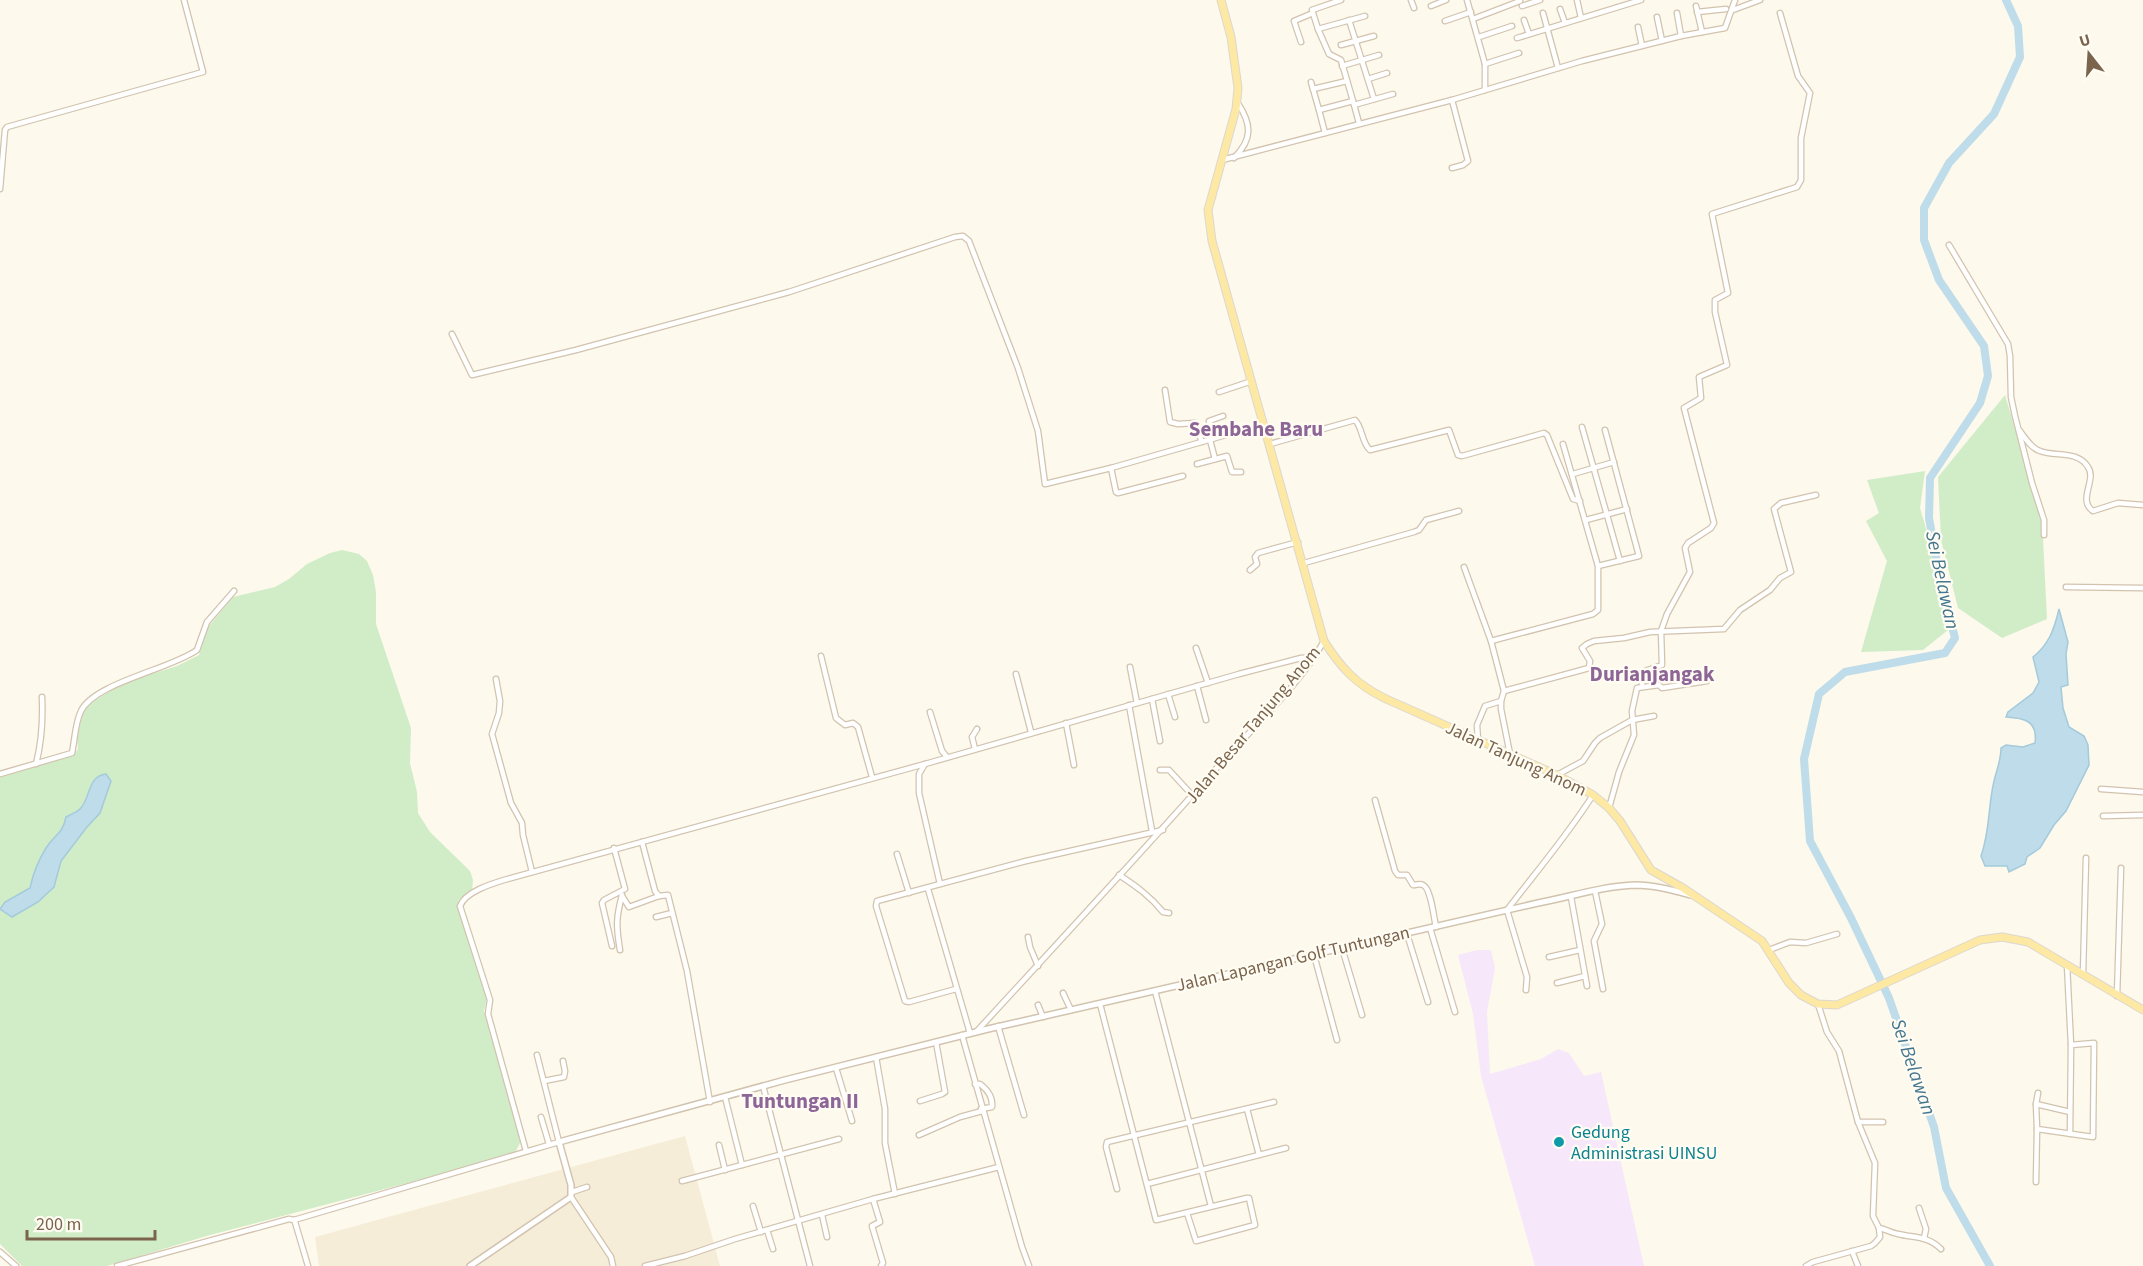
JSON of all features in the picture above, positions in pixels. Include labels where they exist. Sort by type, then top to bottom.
[{"type":"main road","name":"Jalan Besar Tanjung Anom","points":[[1221,0],[1235,56],[1238,79],[1237,102],[1210,202],[1208,219],[1215,253],[1304,563],[1324,641]]},
{"type":"main road","name":"Jalan Tanjung Anom","points":[[1324,641],[1351,678],[1368,690],[1420,716],[1557,775],[1593,795],[1609,808],[1651,870],[1683,888],[1692,896]]},
{"type":"main road","name":"Jalan Lapangan Golf Tuntungan","points":[[1692,896],[1758,938],[1770,950],[1792,986],[1801,995],[1818,1004]]},
{"type":"main road","points":[[1818,1004],[1837,1005],[1980,940],[2002,937],[2028,942],[2143,1010]]},
{"type":"street","points":[[0,189],[7,127],[203,72],[184,0]]},
{"type":"street","points":[[1341,0],[1314,8],[1313,13],[1329,54],[1340,59],[1359,123]]},
{"type":"street","points":[[1411,0],[1414,8]]},
{"type":"street","points":[[1431,6],[1446,0]]},
{"type":"street","points":[[1467,0],[1485,64],[1485,90]]},
{"type":"street","points":[[1473,19],[1540,0]]},
{"type":"street","points":[[1577,0],[1581,18]]},
{"type":"street","points":[[1517,38],[1641,0]]},
{"type":"street","points":[[1222,160],[1452,100],[1557,68],[1662,40],[1725,28],[1735,0]]},
{"type":"street","points":[[1733,10],[1760,0]]},
{"type":"street","points":[[1560,9],[1565,22]]},
{"type":"street","points":[[1702,32],[1697,9],[1726,9]]},
{"type":"street","points":[[1445,21],[1471,12]]},
{"type":"street","points":[[1301,42],[1294,21],[1313,13]]},
{"type":"street","points":[[1543,13],[1557,68]]},
{"type":"street","points":[[1677,13],[1681,36]]},
{"type":"street","points":[[1642,687],[1642,672],[1662,665],[1661,631],[1667,614],[1690,573],[1685,548],[1688,543],[1711,528],[1714,523],[1684,408],[1701,398],[1699,377],[1727,365],[1715,312],[1715,300],[1728,293],[1712,214],[1797,187],[1802,180],[1801,138],[1810,93],[1798,76],[1780,13]]},
{"type":"street","points":[[1318,29],[1365,16]]},
{"type":"street","points":[[1657,18],[1662,40]]},
{"type":"street","points":[[1348,20],[1374,99]]},
{"type":"street","points":[[1524,20],[1529,33]]},
{"type":"street","points":[[1479,37],[1512,26]]},
{"type":"street","points":[[1638,27],[1642,46]]},
{"type":"street","points":[[1341,45],[1374,36]]},
{"type":"street","points":[[1485,64],[1519,53]]},
{"type":"street","points":[[1342,66],[1379,55]]},
{"type":"street","points":[[1368,79],[1387,73]]},
{"type":"street","points":[[1313,89],[1347,81]]},
{"type":"street","points":[[1311,82],[1325,133]]},
{"type":"street","points":[[1319,110],[1393,94]]},
{"type":"street","points":[[1452,100],[1468,161],[1468,163],[1452,168]]},
{"type":"street","points":[[1233,158],[1244,147],[1248,138],[1247,122],[1237,102]]},
{"type":"street","points":[[452,334],[472,375],[576,350],[789,292],[963,236],[969,241],[1018,368],[1038,430],[1045,483],[1111,468],[1264,424]]},
{"type":"street","points":[[1949,245],[2008,344],[2011,397],[2044,520],[2044,535]]},
{"type":"street","points":[[1220,392],[1252,381]]},
{"type":"street","points":[[1165,390],[1170,422],[1195,423],[1202,442]]},
{"type":"street","points":[[1215,459],[1209,421],[1223,416]]},
{"type":"street","points":[[1270,444],[1355,420],[1365,446],[1370,450],[1449,430],[1458,455],[1462,456],[1544,433],[1547,435],[1573,499],[1580,501]]},
{"type":"street","points":[[1581,427],[1620,561]]},
{"type":"street","points":[[2018,428],[2039,451],[2074,456],[2087,465],[2090,472],[2086,500],[2093,511],[2118,503],[2143,506]]},
{"type":"street","points":[[1598,566],[1639,556],[1605,430]]},
{"type":"street","points":[[1491,641],[1597,612],[1598,566],[1563,444]]},
{"type":"street","points":[[1197,464],[1227,456],[1232,472],[1241,472]]},
{"type":"street","points":[[1573,474],[1614,462]]},
{"type":"street","points":[[1111,468],[1118,493],[1183,476]]},
{"type":"street","points":[[1504,691],[1589,668],[1590,661],[1582,650],[1587,644],[1661,631],[1724,629],[1740,610],[1770,590],[1780,578],[1789,574],[1791,567],[1774,509],[1780,503],[1816,495]]},
{"type":"street","points":[[1586,520],[1627,509]]},
{"type":"street","points":[[1304,563],[1414,532],[1419,530],[1426,520],[1459,512]]},
{"type":"street","points":[[1250,570],[1257,564],[1255,557],[1258,553],[1298,542]]},
{"type":"street","points":[[1464,567],[1491,641],[1504,691],[1501,701],[1510,754]]},
{"type":"street","points":[[2066,587],[2143,588]]},
{"type":"street","points":[[0,774],[72,753],[81,709],[94,697],[124,681],[177,661],[197,650],[207,622],[234,591]]},
{"type":"street","name":"Jalan Besar Tanjung Anom","points":[[977,1031],[1163,830],[1315,657],[1324,641]]},
{"type":"street","points":[[1196,648],[1208,683]]},
{"type":"street","points":[[821,656],[836,718],[845,725],[853,723],[858,727],[872,777]]},
{"type":"street","points":[[526,1151],[488,1014],[490,1000],[460,906],[463,900],[487,886],[614,848],[925,764],[1300,657],[1315,657]]},
{"type":"street","points":[[1130,667],[1137,703]]},
{"type":"street","points":[[1016,674],[1031,732]]},
{"type":"street","points":[[496,679],[500,701],[499,713],[492,734],[511,804],[522,823],[532,872]]},
{"type":"street","points":[[1609,808],[1618,772],[1634,735],[1632,720],[1636,690],[1642,687],[1659,685],[1662,688],[1707,681]]},
{"type":"street","points":[[1197,686],[1206,720]]},
{"type":"street","points":[[1168,694],[1174,717]]},
{"type":"street","points":[[36,764],[43,721],[42,697]]},
{"type":"street","points":[[1152,699],[1160,741]]},
{"type":"street","points":[[1478,740],[1477,725],[1485,706],[1501,701]]},
{"type":"street","points":[[1129,705],[1152,831]]},
{"type":"street","points":[[930,712],[942,750],[947,757]]},
{"type":"street","points":[[1557,775],[1583,762],[1600,738],[1632,720],[1654,716]]},
{"type":"street","points":[[1066,723],[1074,765]]},
{"type":"street","points":[[975,749],[972,736],[977,729]]},
{"type":"street","points":[[925,764],[919,774],[919,793],[940,884]]},
{"type":"street","points":[[1160,770],[1169,770],[1193,796]]},
{"type":"street","points":[[2101,789],[2143,792]]},
{"type":"street","points":[[1526,990],[1527,977],[1507,910],[1569,831],[1593,795]]},
{"type":"street","points":[[1374,800],[1395,872],[1398,875],[1407,875],[1413,885],[1425,885],[1429,894],[1433,928],[1455,1012]]},
{"type":"street","points":[[2103,816],[2143,815]]},
{"type":"street","points":[[956,989],[909,1002],[905,1001],[877,901],[1163,830]]},
{"type":"street","points":[[642,842],[655,891],[659,896]]},
{"type":"street","points":[[614,848],[625,884],[617,910],[616,930],[620,950]]},
{"type":"street","points":[[897,854],[909,893]]},
{"type":"street","points":[[2083,974],[2086,858]]},
{"type":"street","points":[[2117,996],[2121,868]]},
{"type":"street","points":[[1119,875],[1154,900],[1163,912],[1169,913]]},
{"type":"street","name":"Jalan Lapangan Golf Tuntungan","points":[[559,1142],[977,1031],[1507,910],[1595,891],[1637,885],[1662,888],[1692,896]]},
{"type":"street","points":[[928,889],[970,1034]]},
{"type":"street","points":[[1595,891],[1602,924],[1594,941],[1603,988]]},
{"type":"street","points":[[621,894],[629,907],[659,896],[668,896],[687,971],[710,1102]]},
{"type":"street","points":[[612,946],[602,903],[604,900],[621,894]]},
{"type":"street","points":[[1571,897],[1587,986]]},
{"type":"street","points":[[656,917],[672,912]]},
{"type":"street","points":[[1407,934],[1428,1002]]},
{"type":"street","points":[[1770,950],[1791,942],[1806,943],[1837,934]]},
{"type":"street","points":[[1028,937],[1038,966]]},
{"type":"street","points":[[1342,948],[1362,1015]]},
{"type":"street","points":[[1549,957],[1580,950]]},
{"type":"street","points":[[1314,955],[1337,1040]]},
{"type":"street","points":[[2067,964],[2071,1045],[2070,1134]]},
{"type":"street","points":[[1557,983],[1585,976]]},
{"type":"street","points":[[1155,991],[1211,1206]]},
{"type":"street","points":[[1063,993],[1071,1010]]},
{"type":"street","points":[[1100,1004],[1157,1221],[1211,1206],[1248,1198],[1255,1225],[1197,1241],[1187,1213]]},
{"type":"street","points":[[1806,1266],[1875,1243],[1880,1237],[1879,1228],[1873,1216],[1875,1162],[1858,1122],[1839,1051],[1827,1032],[1818,1004]]},
{"type":"street","points":[[1038,1005],[1042,1017]]},
{"type":"street","points":[[998,1026],[1024,1115]]},
{"type":"street","points":[[962,1035],[1029,1266]]},
{"type":"street","points":[[920,1101],[945,1092],[936,1042]]},
{"type":"street","points":[[2037,1129],[2093,1137],[2094,1043],[2071,1045]]},
{"type":"street","points":[[537,1055],[572,1195],[611,1257],[613,1266]]},
{"type":"street","points":[[876,1058],[885,1109],[885,1143],[895,1194]]},
{"type":"street","points":[[544,1081],[564,1077],[563,1060]]},
{"type":"street","points":[[836,1068],[852,1121]]},
{"type":"street","points":[[919,1134],[992,1107],[990,1093],[980,1084],[975,1084]]},
{"type":"street","points":[[763,1086],[810,1266]]},
{"type":"street","points":[[2036,1182],[2038,1093]]},
{"type":"street","points":[[725,1097],[742,1166]]},
{"type":"street","points":[[1117,1189],[1107,1142],[1274,1102]]},
{"type":"street","points":[[2036,1104],[2070,1112]]},
{"type":"street","points":[[1247,1109],[1259,1155]]},
{"type":"street","points":[[541,1117],[549,1144]]},
{"type":"street","points":[[1858,1122],[1882,1122]]},
{"type":"street","points":[[681,1181],[839,1139]]},
{"type":"street","points":[[117,1266],[283,1220],[294,1220],[559,1142]]},
{"type":"street","points":[[719,1145],[725,1170]]},
{"type":"street","points":[[1146,1184],[1286,1148]]},
{"type":"street","points":[[645,1266],[873,1199],[999,1167]]},
{"type":"street","points":[[470,1266],[572,1195],[587,1188]]},
{"type":"street","points":[[873,1199],[880,1221],[872,1226],[883,1263],[881,1266]]},
{"type":"street","points":[[753,1206],[773,1249]]},
{"type":"street","points":[[1919,1208],[1926,1229],[1924,1238]]},
{"type":"street","points":[[822,1215],[827,1237]]},
{"type":"street","points":[[294,1220],[308,1266]]},
{"type":"street","points":[[1879,1228],[1896,1234],[1931,1240],[1941,1249]]},
{"type":"street","points":[[0,1251],[16,1266]]},
{"type":"street","points":[[1852,1251],[1858,1266]]},
{"type":"street","points":[[1823,1259],[1823,1266]]},
{"type":"shaded area","points":[[1477,950],[1491,950],[1495,968],[1487,1012],[1490,1074],[1541,1059],[1558,1049],[1569,1053],[1584,1076],[1601,1072],[1644,1266],[1535,1266],[1481,1076],[1473,1014],[1458,955]]},
{"type":"shaded area","points":[[685,1136],[720,1266],[319,1266],[315,1237]]},
{"type":"green space","points":[[2005,395],[2042,518],[2047,619],[2002,638],[1958,608],[1941,540],[1938,477]]},
{"type":"green space","points":[[1925,471],[1920,508],[1934,556],[1948,630],[1923,650],[1861,652],[1887,561],[1866,521],[1879,513],[1867,480]]},
{"type":"green space","points":[[342,550],[359,554],[367,561],[373,575],[376,592],[376,624],[411,728],[410,763],[417,792],[418,813],[430,832],[470,871],[473,880],[472,892],[459,899],[457,905],[487,998],[484,1011],[520,1134],[520,1143],[514,1155],[210,1235],[107,1266],[22,1266],[0,1244],[0,777],[75,753],[78,749],[77,739],[84,707],[123,683],[177,666],[199,655],[208,627],[233,597],[275,587],[307,564]]},
{"type":"water","points":[[2059,609],[2068,642],[2066,654],[2068,685],[2061,687],[2063,708],[2069,727],[2084,736],[2088,745],[2089,765],[2066,811],[2040,848],[2027,857],[2025,864],[2009,872],[2007,866],[1985,866],[1981,856],[1986,837],[1992,790],[2001,748],[2006,745],[2023,747],[2035,743],[2032,725],[2018,718],[2006,717],[2008,712],[2033,693],[2039,682],[2033,657],[2050,636]]},
{"type":"water","points":[[106,774],[111,781],[100,813],[61,861],[54,887],[38,902],[12,917],[0,909],[5,902],[30,888],[41,858],[65,823],[66,817],[80,809],[92,783]]},
{"type":"waterway","name":"Sei Belawan","points":[[1990,1266],[1946,1188],[1934,1127],[1889,998],[1851,918],[1810,841],[1804,759],[1819,694],[1845,672],[1945,653],[1955,638],[1941,584],[1929,518],[1930,478],[1980,403],[1988,376],[1984,346],[1939,280],[1924,240],[1924,208],[1949,163],[1994,114],[2020,57],[2018,26],[2006,0]]},
{"type":"place","name":"Gedung Administrasi UINSU","points":[[1559,1142]]},
{"type":"district","name":"Sembahe Baru","points":[[1256,429]]},
{"type":"district","name":"Durianjangak","points":[[1652,674]]},
{"type":"district","name":"Tuntungan II","points":[[800,1101]]}]
